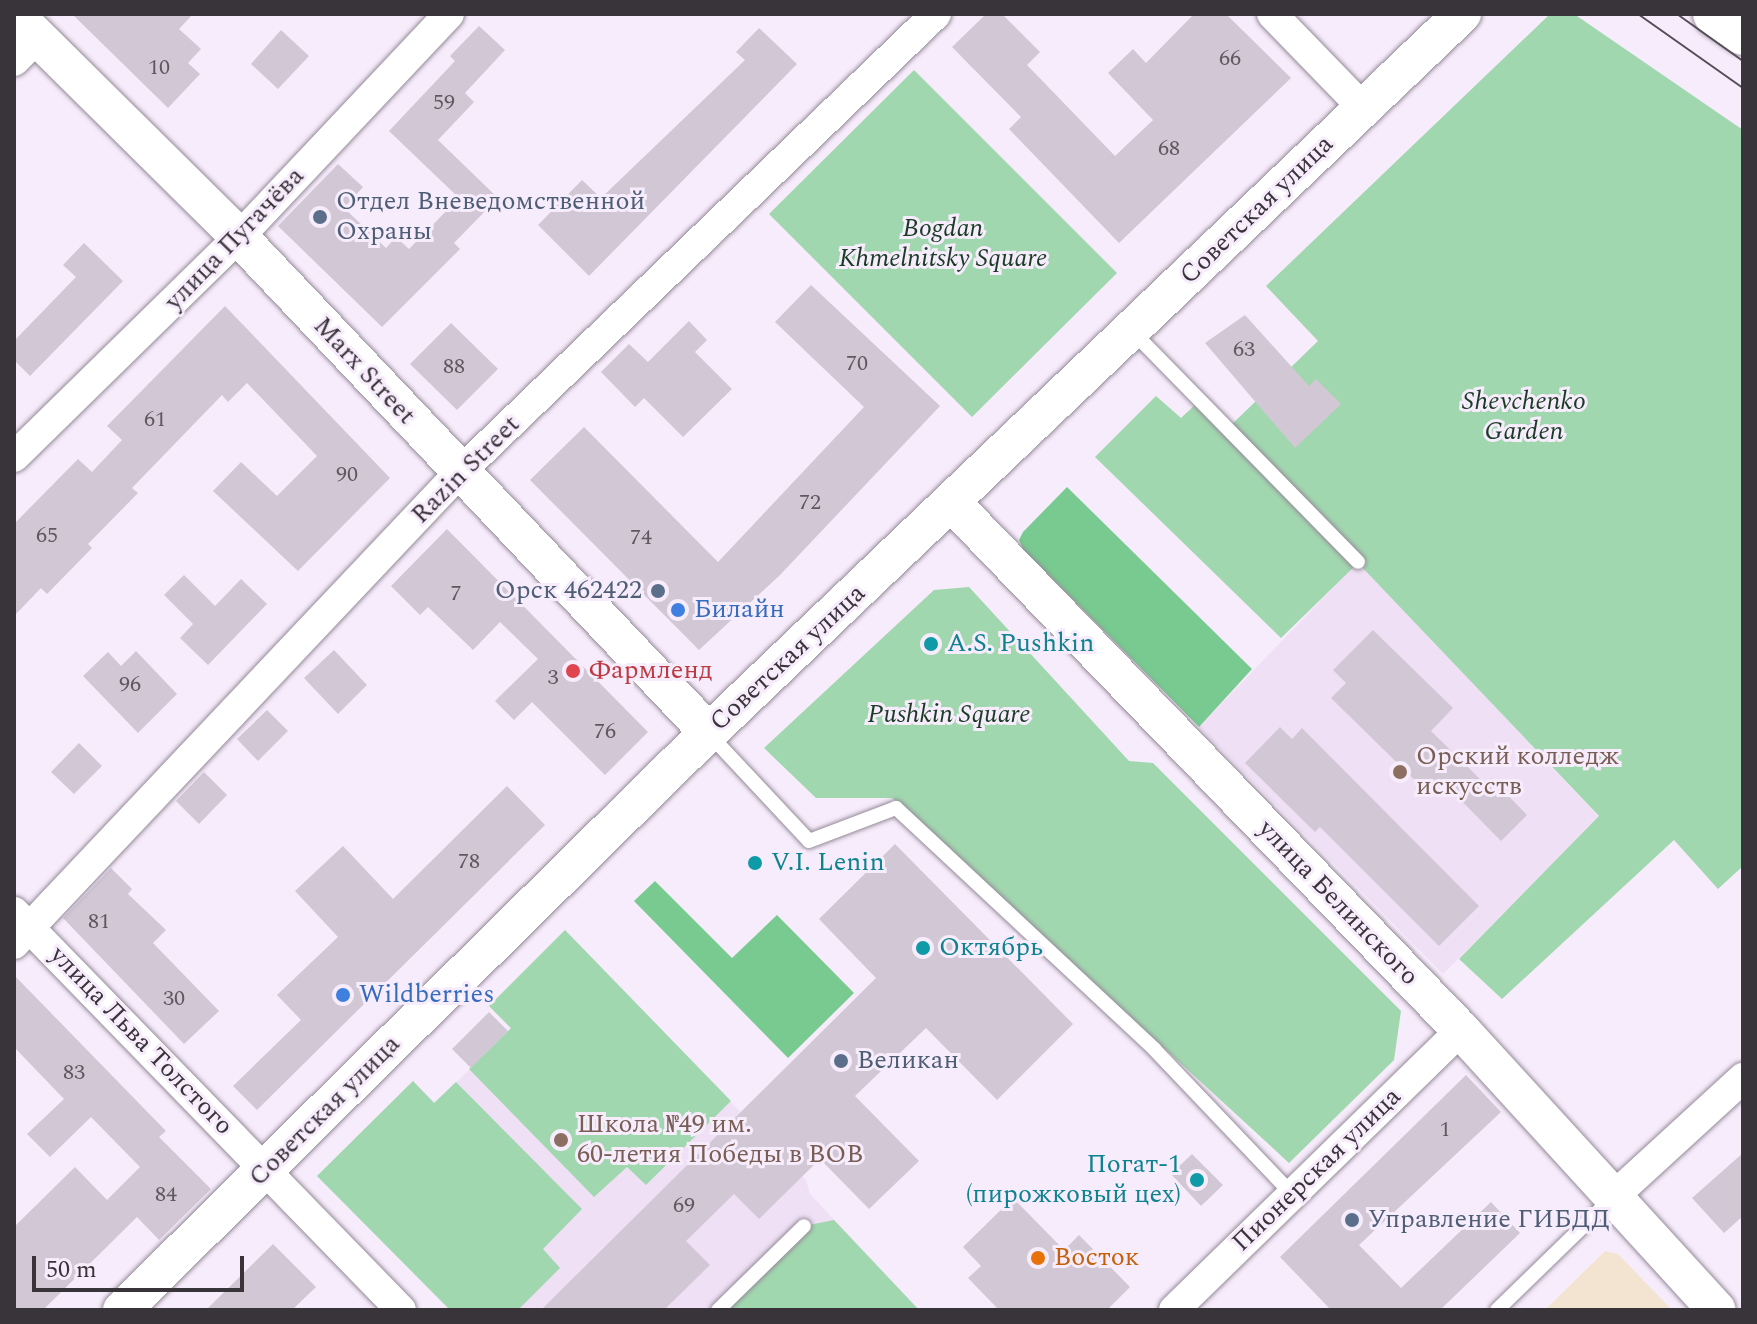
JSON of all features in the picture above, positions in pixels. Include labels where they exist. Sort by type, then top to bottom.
[{"type":"main road","points":[[1715,14],[1743,33]]},
{"type":"street","name":"улица Пугачёва","points":[[14,457],[239,237],[449,14]]},
{"type":"street","name":"Razin Street","points":[[20,928],[459,473],[936,14]]},
{"type":"street","points":[[1272,14],[1363,108]]},
{"type":"street","name":"Советская улица","points":[[122,1310],[709,733],[1462,14]]},
{"type":"street","name":"Marx Street","points":[[22,37],[239,237],[459,473],[709,733]]},
{"type":"street","name":"улица Белинского","points":[[952,503],[1461,1030],[1717,1310]]},
{"type":"street","name":"улица Льва Толстого","points":[[20,928],[265,1170],[401,1310]]},
{"type":"street","name":"Пионерская улица","points":[[1174,1310],[1461,1030]]},
{"type":"street","points":[[1612,1198],[1743,1078]]},
{"type":"lane","points":[[1132,330],[1358,562]]},
{"type":"lane","points":[[709,733],[809,841],[896,808],[1154,1049],[1292,1194]]},
{"type":"lane","points":[[1497,1310],[1612,1198]]},
{"type":"lane","points":[[718,1310],[804,1226]]},
{"type":"shaded area","name":"Орский колледж искусств","points":[[1358,562],[1599,817],[1443,974],[1199,727]]},
{"type":"shaded area","name":"Школа №49 им. 60-летия Победы в ВОВ","points":[[565,930],[806,1180],[810,1194],[919,1310],[450,1310],[317,1176],[413,1081],[435,1103],[511,1029],[489,1006]]},
{"type":"shaded area","points":[[1605,1251],[1618,1254],[1672,1310],[1545,1310]]},
{"type":"green space","name":"Shevchenko Garden","points":[[1550,14],[1574,14],[1743,130],[1743,866],[1718,889],[1674,840],[1502,999],[1459,959],[1599,816],[1358,563],[1281,638],[1095,457],[1156,396],[1181,418],[1197,403],[1227,429],[1318,341],[1266,286]]},
{"type":"green space","name":"Bogdan Khmelnitsky Square","points":[[914,70],[1117,273],[972,417],[769,214]]},
{"type":"green space","points":[[1067,487],[1252,669],[1199,727],[1023,549],[1019,540],[1023,532]]},
{"type":"green space","name":"Pushkin Square","points":[[969,587],[1129,761],[1153,763],[1401,1011],[1394,1060],[1289,1163],[892,798],[816,798],[764,748],[934,590]]},
{"type":"green space","points":[[655,881],[732,958],[777,915],[854,993],[788,1058],[634,901]]},
{"type":"green space","points":[[565,930],[731,1101],[646,1185],[627,1167],[594,1197],[469,1069],[511,1028],[489,1006]]},
{"type":"green space","points":[[413,1081],[434,1103],[456,1082],[582,1209],[543,1249],[560,1268],[518,1310],[450,1310],[317,1176]]},
{"type":"green space","points":[[834,1220],[919,1310],[718,1310],[804,1226]]},
{"type":"building","points":[[72,14],[193,14],[179,29],[201,49],[188,63],[200,74],[168,108]]},
{"type":"building","points":[[986,14],[1002,14],[1040,52],[1027,65],[1115,156],[1153,120],[1108,73],[1133,49],[1146,63],[1194,14],[1226,14],[1291,78],[1119,243],[1009,129],[1021,117],[952,47]]},
{"type":"building","name":"Отдел Вневедомственной Охраны","points":[[479,26],[505,50],[465,93],[474,102],[438,140],[498,198],[454,243],[460,249],[382,327],[278,226],[338,164],[363,187],[344,208],[386,248],[396,237],[409,249],[459,198],[389,131],[455,61],[450,56]]},
{"type":"building","points":[[759,28],[797,64],[589,276],[538,225],[582,180],[601,198],[745,60],[736,52]]},
{"type":"building","points":[[281,30],[309,56],[278,89],[251,64]]},
{"type":"building","points":[[84,243],[123,281],[30,376],[14,360],[14,341],[76,277],[63,265]]},
{"type":"building","points":[[811,285],[940,406],[780,575],[699,650],[530,480],[584,427],[718,562],[864,407],[775,322]]},
{"type":"building","points":[[225,306],[390,478],[298,571],[213,491],[241,462],[277,496],[317,456],[247,383],[228,402],[222,395],[132,488],[138,493],[88,544],[92,548],[47,594],[41,588],[14,616],[14,524],[78,459],[92,472],[122,440],[107,426]]},
{"type":"building","points":[[1245,315],[1309,386],[1316,379],[1341,404],[1295,448],[1205,343]]},
{"type":"building","points":[[689,321],[707,340],[695,352],[732,389],[683,437],[644,398],[635,407],[601,372],[629,344],[648,362]]},
{"type":"building","points":[[451,323],[498,369],[457,410],[410,364]]},
{"type":"building","points":[[447,529],[648,732],[605,775],[532,702],[514,720],[495,701],[538,659],[500,622],[473,650],[428,607],[420,615],[391,586]]},
{"type":"building","points":[[184,575],[215,606],[241,579],[267,604],[208,665],[180,638],[193,624],[164,595]]},
{"type":"building","points":[[1373,630],[1453,708],[1431,731],[1485,784],[1491,778],[1527,815],[1501,841],[1443,782],[1430,795],[1331,698],[1346,683],[1333,670]]},
{"type":"building","points":[[334,650],[367,685],[338,714],[304,678]]},
{"type":"building","points":[[136,651],[177,694],[138,733],[83,676],[108,652],[121,666]]},
{"type":"building","points":[[267,710],[288,731],[258,761],[237,739]]},
{"type":"building","points":[[1280,727],[1292,739],[1302,728],[1479,906],[1439,946],[1320,827],[1315,832],[1245,763]]},
{"type":"building","points":[[79,743],[102,766],[74,794],[51,772]]},
{"type":"building","points":[[204,772],[227,795],[199,824],[176,801]]},
{"type":"building","points":[[507,786],[545,825],[257,1110],[233,1086],[301,1020],[277,995],[338,937],[295,891],[343,846],[393,899]]},
{"type":"building","points":[[895,844],[1073,1024],[997,1100],[926,1028],[855,1096],[919,1161],[869,1209],[820,1159],[759,1219],[734,1194],[686,1241],[710,1265],[664,1310],[541,1310],[876,978],[819,919]]},
{"type":"building","points":[[111,868],[132,889],[128,894],[166,930],[153,943],[219,1011],[184,1044],[63,918]]},
{"type":"building","points":[[14,975],[166,1131],[159,1137],[211,1189],[159,1240],[137,1217],[43,1310],[14,1310],[14,1227],[75,1167],[107,1200],[140,1167],[91,1117],[50,1157],[27,1134],[64,1099],[14,1047]]},
{"type":"building","points":[[489,1012],[508,1031],[471,1068],[452,1049]]},
{"type":"building","points":[[1466,1075],[1501,1112],[1359,1245],[1401,1288],[1491,1202],[1520,1233],[1440,1310],[1331,1310],[1280,1257]]},
{"type":"building","points":[[1743,1153],[1743,1216],[1724,1233],[1692,1198]]},
{"type":"building","name":"Погат-1 (пирожковый цех)","points":[[1192,1154],[1223,1185],[1201,1206],[1171,1174]]},
{"type":"building","name":"Восток","points":[[1013,1198],[1064,1250],[1079,1235],[1130,1287],[1107,1310],[999,1310],[968,1278],[981,1266],[963,1247]]},
{"type":"building","points":[[273,1244],[316,1287],[292,1310],[206,1310]]},
{"type":"tram line","points":[[1638,14],[1743,88]]},
{"type":"tram line","points":[[1677,14],[1743,61]]},
{"type":"place","name":"Отдел Вневедомственной Охраны","points":[[320,217]]},
{"type":"place","name":"Орск 462422","points":[[658,591]]},
{"type":"place","name":"Билайн","points":[[678,610]]},
{"type":"place","name":"A.S. Pushkin","points":[[931,644]]},
{"type":"place","name":"Фармленд","points":[[573,671]]},
{"type":"place","name":"Орский колледж искусств","points":[[1400,772]]},
{"type":"place","name":"V.I. Lenin","points":[[755,863]]},
{"type":"place","name":"Октябрь","points":[[923,948]]},
{"type":"place","name":"Wildberries","points":[[343,995]]},
{"type":"place","name":"Великан","points":[[841,1061]]},
{"type":"place","name":"Школа №49 им. 60-летия Победы в ВОВ","points":[[561,1140]]},
{"type":"place","name":"Погат-1 (пирожковый цех)","points":[[1197,1180]]},
{"type":"place","name":"Управление ГИБДД","points":[[1352,1220]]},
{"type":"place","name":"Восток","points":[[1038,1258]]}]
